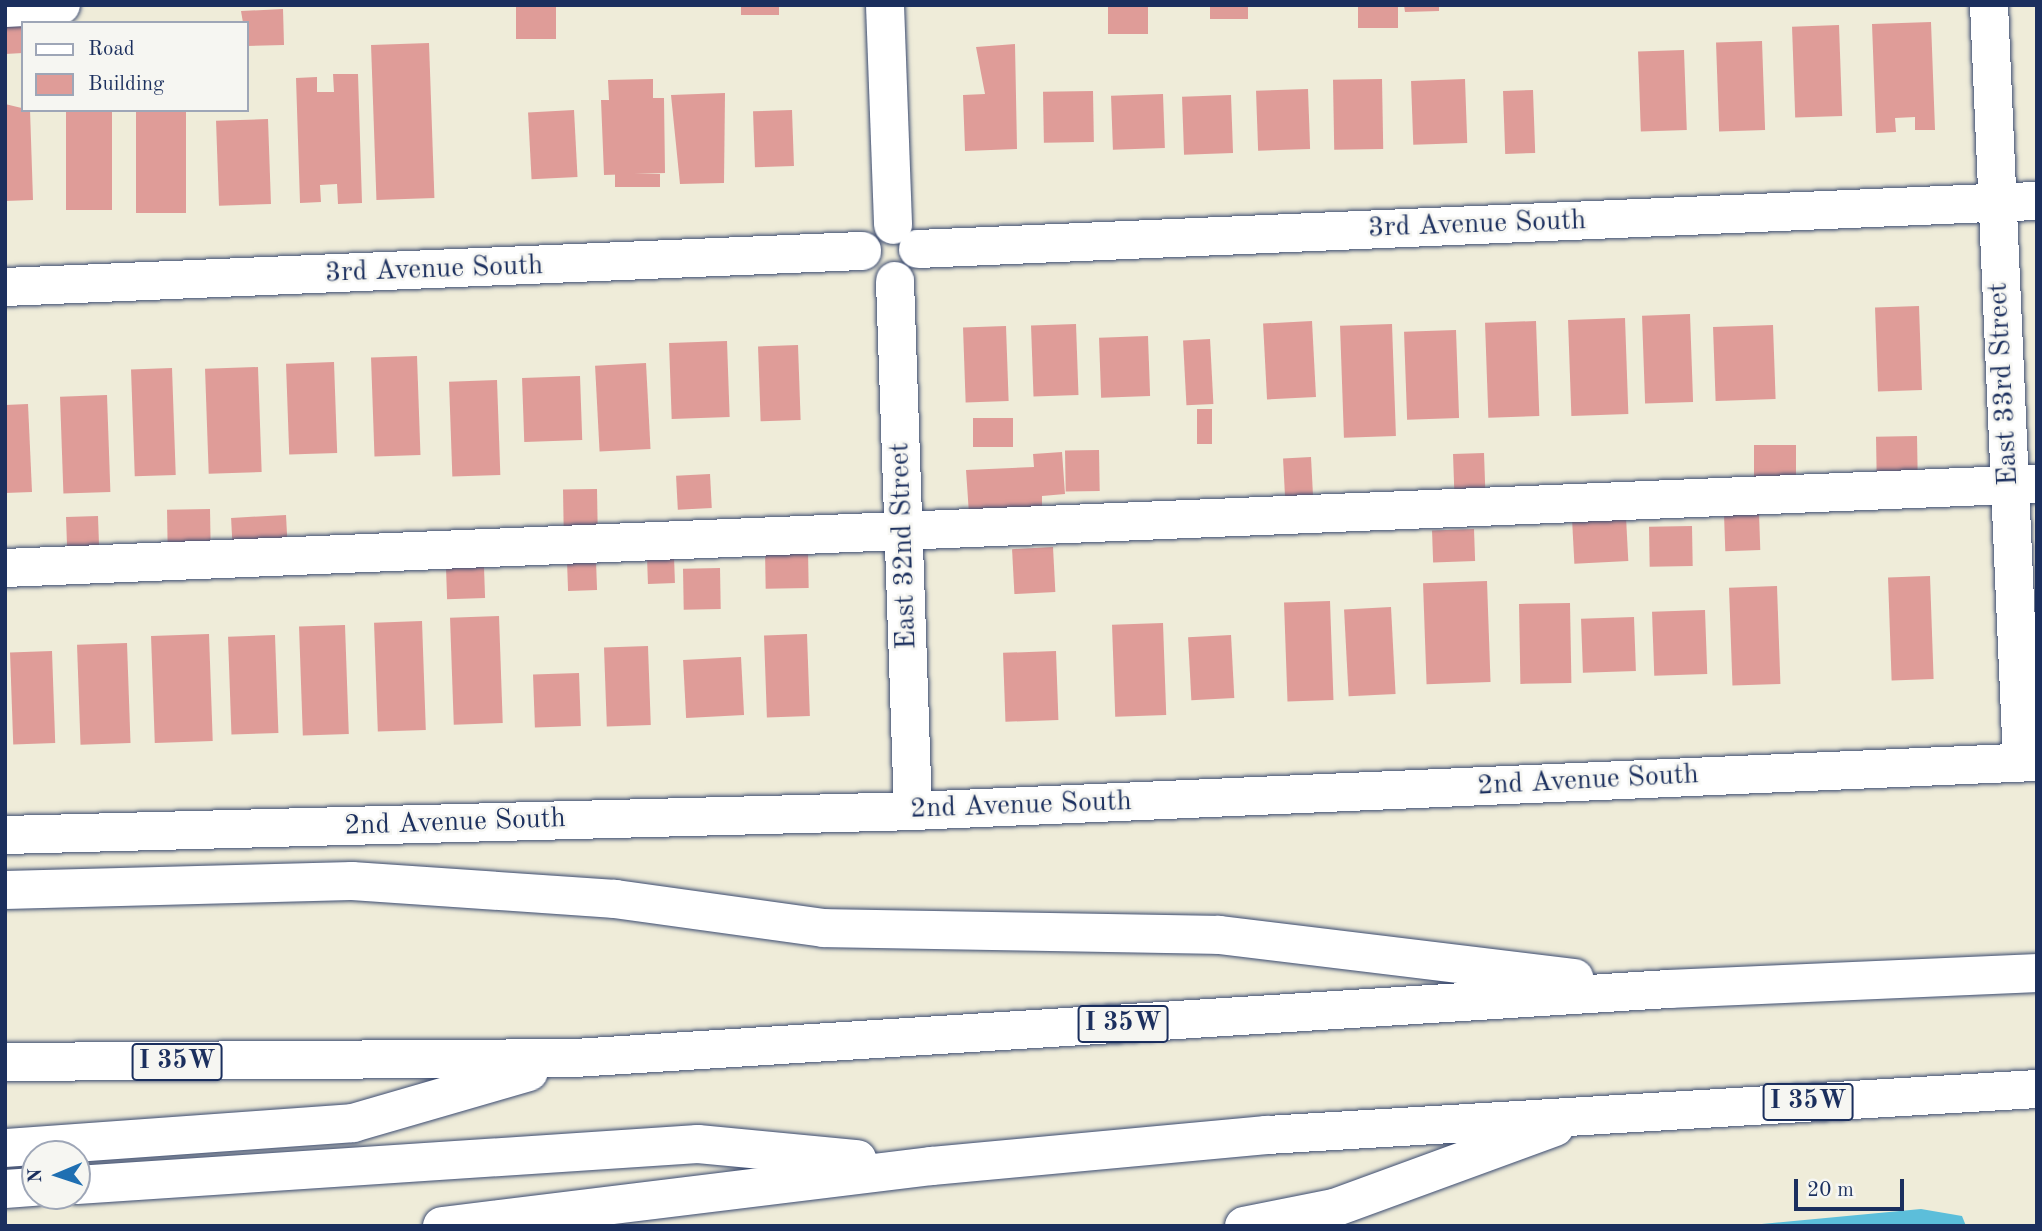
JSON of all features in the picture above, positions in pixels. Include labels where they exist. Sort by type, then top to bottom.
[{"type":"main road","points":[[5,8],[61,5]]},
{"type":"main road","points":[[885,5],[910,273],[895,281],[871,274],[862,251],[875,229],[905,237]]},
{"type":"main road","name":"East 33rd Street","points":[[1989,5],[1995,202],[2023,485],[2029,762]]},
{"type":"main road","name":"3rd Avenue South","points":[[905,237],[2037,201]]},
{"type":"main road","name":"3rd Avenue South","points":[[5,288],[862,251]]},
{"type":"main road","name":"East 32nd Street","points":[[895,281],[913,811]]},
{"type":"main road","points":[[5,568],[2023,485]]},
{"type":"main road","name":"2nd Avenue South","points":[[5,835],[913,811],[2029,762]]},
{"type":"main road","points":[[5,890],[352,881],[615,899],[823,928],[1219,935],[1670,989]]},
{"type":"main road","points":[[1960,976],[2037,963]]},
{"type":"main road","name":"I 35W","points":[[5,1062],[575,1058],[1670,989],[2037,973]]},
{"type":"main road","points":[[5,1148],[353,1123],[575,1058]]},
{"type":"main road","name":"I 35W","points":[[442,1226],[932,1166],[1596,1112],[2031,1092]]},
{"type":"main road","points":[[1244,1226],[1334,1208],[1596,1112]]},
{"type":"main road","points":[[91,1184],[698,1144],[932,1166]]},
{"type":"water","points":[[1921,1209],[1962,1216],[1966,1226],[1741,1226]]},
{"type":"building","points":[[516,5],[556,5],[556,39],[516,39]]},
{"type":"building","points":[[741,5],[779,5],[779,15],[741,15]]},
{"type":"building","points":[[1108,5],[1148,5],[1148,34],[1108,34]]},
{"type":"building","points":[[1210,5],[1248,5],[1248,19],[1210,19]]},
{"type":"building","points":[[1358,5],[1398,5],[1398,28],[1358,28]]},
{"type":"building","points":[[1404,5],[1439,5],[1439,11],[1405,12]]},
{"type":"building","points":[[283,9],[284,45],[248,46],[248,21],[243,21],[241,11]]},
{"type":"building","points":[[5,19],[21,23],[21,53],[5,54]]},
{"type":"building","points":[[1931,22],[1935,130],[1915,130],[1915,117],[1895,118],[1896,132],[1876,133],[1872,24]]},
{"type":"building","points":[[1839,25],[1842,116],[1795,118],[1792,27]]},
{"type":"building","points":[[1762,41],[1765,130],[1719,132],[1716,43]]},
{"type":"building","points":[[429,43],[434,198],[376,200],[371,45]]},
{"type":"building","points":[[1015,44],[1017,149],[965,151],[963,95],[985,94],[976,47]]},
{"type":"building","points":[[1684,50],[1687,130],[1641,132],[1638,52]]},
{"type":"building","points":[[333,74],[358,74],[362,203],[338,204],[337,184],[320,185],[321,202],[300,203],[296,78],[317,77],[317,92],[334,92]]},
{"type":"building","points":[[653,79],[653,98],[664,98],[665,173],[604,175],[601,100],[609,100],[608,80]]},
{"type":"building","points":[[1382,79],[1383,149],[1334,150],[1333,80]]},
{"type":"building","points":[[1465,79],[1467,143],[1413,145],[1411,81]]},
{"type":"building","points":[[1308,89],[1310,149],[1258,151],[1256,91]]},
{"type":"building","points":[[1533,90],[1535,153],[1505,154],[1503,91]]},
{"type":"building","points":[[1093,91],[1094,142],[1044,143],[1043,92]]},
{"type":"building","points":[[725,93],[724,183],[680,184],[671,95]]},
{"type":"building","points":[[1163,94],[1165,148],[1113,150],[1111,96]]},
{"type":"building","points":[[1231,95],[1233,153],[1184,155],[1182,97]]},
{"type":"building","points":[[5,104],[21,108],[21,112],[30,112],[33,200],[5,201]]},
{"type":"building","points":[[574,110],[578,177],[532,179],[528,112]]},
{"type":"building","points":[[792,110],[794,166],[755,167],[753,111]]},
{"type":"building","points":[[66,112],[112,112],[112,210],[66,210]]},
{"type":"building","points":[[136,112],[186,112],[186,213],[136,213]]},
{"type":"building","points":[[268,119],[271,204],[219,206],[216,121]]},
{"type":"building","points":[[615,174],[660,174],[660,187],[615,187]]},
{"type":"building","points":[[1919,306],[1922,390],[1878,391],[1875,308]]},
{"type":"building","points":[[1690,314],[1693,402],[1645,404],[1642,316]]},
{"type":"building","points":[[1625,318],[1628,414],[1571,416],[1568,320]]},
{"type":"building","points":[[1312,321],[1316,397],[1267,399],[1263,324]]},
{"type":"building","points":[[1536,321],[1539,416],[1488,418],[1485,323]]},
{"type":"building","points":[[1076,324],[1078,395],[1034,397],[1031,326]]},
{"type":"building","points":[[1392,324],[1396,436],[1344,438],[1340,326]]},
{"type":"building","points":[[1773,325],[1776,399],[1716,401],[1713,327]]},
{"type":"building","points":[[1006,326],[1009,401],[966,402],[963,328]]},
{"type":"building","points":[[1456,330],[1459,418],[1407,420],[1404,332]]},
{"type":"building","points":[[1148,336],[1150,396],[1101,398],[1099,338]]},
{"type":"building","points":[[1210,339],[1213,404],[1186,405],[1183,340]]},
{"type":"building","points":[[727,341],[730,417],[672,419],[669,343]]},
{"type":"building","points":[[798,345],[801,420],[761,421],[758,346]]},
{"type":"building","points":[[417,356],[420,455],[374,457],[371,358]]},
{"type":"building","points":[[334,362],[337,453],[289,455],[286,364]]},
{"type":"building","points":[[646,363],[651,449],[600,452],[595,366]]},
{"type":"building","points":[[258,367],[262,472],[209,474],[205,369]]},
{"type":"building","points":[[172,368],[176,475],[135,476],[131,369]]},
{"type":"building","points":[[580,376],[582,440],[524,442],[522,378]]},
{"type":"building","points":[[497,380],[500,475],[452,477],[449,382]]},
{"type":"building","points":[[107,395],[110,492],[63,494],[60,397]]},
{"type":"building","points":[[28,404],[32,492],[5,493],[5,405]]},
{"type":"building","points":[[1197,409],[1212,409],[1212,444],[1197,444]]},
{"type":"building","points":[[973,418],[1013,418],[1013,447],[973,447]]},
{"type":"building","points":[[1917,436],[1918,480],[1877,481],[1876,437]]},
{"type":"building","points":[[1754,445],[1796,445],[1796,491],[1754,491]]},
{"type":"building","points":[[1099,450],[1100,491],[1066,492],[1065,451]]},
{"type":"building","points":[[1062,452],[1065,494],[1042,496],[1042,511],[969,514],[966,470],[1034,467],[1033,454]]},
{"type":"building","points":[[1484,453],[1485,489],[1454,490],[1453,454]]},
{"type":"building","points":[[1311,457],[1313,497],[1285,498],[1283,458]]},
{"type":"building","points":[[710,474],[712,508],[678,510],[676,476]]},
{"type":"building","points":[[597,489],[598,533],[564,534],[563,490]]},
{"type":"building","points":[[210,509],[211,552],[168,553],[167,510]]},
{"type":"building","points":[[1759,513],[1760,550],[1725,551],[1724,514]]},
{"type":"building","points":[[286,515],[288,551],[233,554],[231,518]]},
{"type":"building","points":[[98,516],[99,547],[67,548],[66,517]]},
{"type":"building","points":[[1626,517],[1628,561],[1574,564],[1572,520]]},
{"type":"building","points":[[1692,526],[1693,566],[1650,567],[1649,527]]},
{"type":"building","points":[[1474,529],[1475,561],[1433,562],[1432,530]]},
{"type":"building","points":[[1053,547],[1055,592],[1014,594],[1012,549]]},
{"type":"building","points":[[808,549],[809,588],[766,589],[765,550]]},
{"type":"building","points":[[674,556],[675,583],[648,584],[647,557]]},
{"type":"building","points":[[596,560],[597,590],[568,591],[567,561]]},
{"type":"building","points":[[484,567],[485,598],[447,599],[446,568]]},
{"type":"building","points":[[720,568],[721,609],[684,610],[683,569]]},
{"type":"building","points":[[1930,576],[1934,679],[1892,680],[1888,577]]},
{"type":"building","points":[[1487,581],[1491,682],[1427,684],[1423,583]]},
{"type":"building","points":[[1777,586],[1780,684],[1732,686],[1729,588]]},
{"type":"building","points":[[1330,601],[1333,700],[1287,702],[1284,603]]},
{"type":"building","points":[[1570,603],[1571,683],[1520,684],[1519,604]]},
{"type":"building","points":[[1391,607],[1396,694],[1349,696],[1344,609]]},
{"type":"building","points":[[1705,610],[1707,674],[1654,676],[1652,612]]},
{"type":"building","points":[[499,616],[503,723],[454,725],[450,618]]},
{"type":"building","points":[[1634,617],[1636,671],[1583,673],[1581,619]]},
{"type":"building","points":[[422,621],[426,730],[378,732],[374,623]]},
{"type":"building","points":[[1163,623],[1166,715],[1115,717],[1112,625]]},
{"type":"building","points":[[345,625],[349,734],[303,736],[299,627]]},
{"type":"building","points":[[209,634],[213,741],[155,743],[151,636]]},
{"type":"building","points":[[807,634],[810,716],[767,717],[764,636]]},
{"type":"building","points":[[275,635],[278,733],[231,735],[228,637]]},
{"type":"building","points":[[1231,635],[1234,698],[1191,700],[1188,637]]},
{"type":"building","points":[[127,643],[130,743],[81,745],[77,645]]},
{"type":"building","points":[[648,646],[651,725],[607,726],[604,648]]},
{"type":"building","points":[[52,651],[55,743],[13,744],[10,652]]},
{"type":"building","points":[[1056,651],[1058,720],[1005,722],[1003,653]]},
{"type":"building","points":[[741,657],[744,715],[686,718],[683,660]]},
{"type":"building","points":[[579,673],[581,726],[535,728],[533,675]]}]
